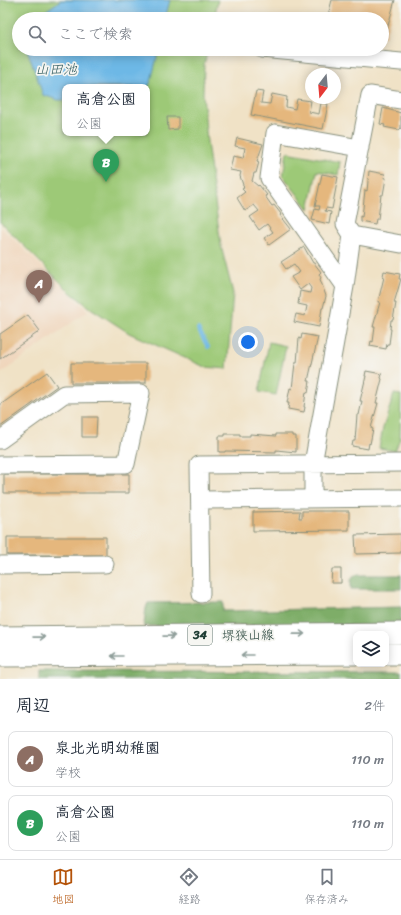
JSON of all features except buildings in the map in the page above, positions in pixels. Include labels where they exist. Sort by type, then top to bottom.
[{"type":"main road","name":"堺狭山線","points":[[0,637],[401,633]]},
{"type":"main road","name":"堺狭山線","points":[[0,656],[353,654]]},
{"type":"main road","points":[[389,654],[401,654]]},
{"type":"lane","points":[[337,56],[401,62]]},
{"type":"lane","points":[[313,499],[313,464],[345,286],[352,235],[345,224],[370,95],[401,100]]},
{"type":"lane","points":[[345,286],[269,178],[275,133],[360,148]]},
{"type":"lane","points":[[352,235],[401,244]]},
{"type":"lane","points":[[0,440],[64,394],[141,393],[126,464],[0,465]]},
{"type":"lane","points":[[201,594],[199,465],[401,463]]},
{"type":"lane","points":[[200,500],[401,498]]},
{"type":"lane","points":[[0,565],[106,564]]},
{"type":"shaded area","points":[[2,228],[88,311],[0,374],[0,229]]},
{"type":"green space","points":[[0,0],[218,0],[215,12],[12,12],[12,56],[206,56],[204,65],[203,94],[207,142],[221,246],[233,293],[227,369],[205,367],[129,333],[92,309],[70,292],[0,222]]},
{"type":"green space","points":[[287,152],[340,162],[338,175],[317,171],[309,209],[283,176]]},
{"type":"green space","points":[[269,342],[286,346],[276,395],[259,392]]},
{"type":"green space","points":[[394,394],[401,395],[400,438],[395,451],[379,448],[383,428]]},
{"type":"green space","points":[[355,575],[401,575],[401,589],[351,589],[351,580]]},
{"type":"green space","points":[[223,602],[223,611],[401,607],[401,625],[143,626],[148,603]]},
{"type":"green space","points":[[39,671],[401,672],[401,679],[39,679]]},
{"type":"water","points":[[61,0],[170,0],[167,12],[44,12]]},
{"type":"water","name":"山田池","points":[[29,56],[157,56],[150,84],[62,84],[62,100],[43,95]]},
{"type":"waterway","points":[[198,329],[208,347]]},
{"type":"place","name":"高倉公園","points":[[106,182]]},
{"type":"place","name":"泉北光明幼稚園","points":[[39,303]]}]
